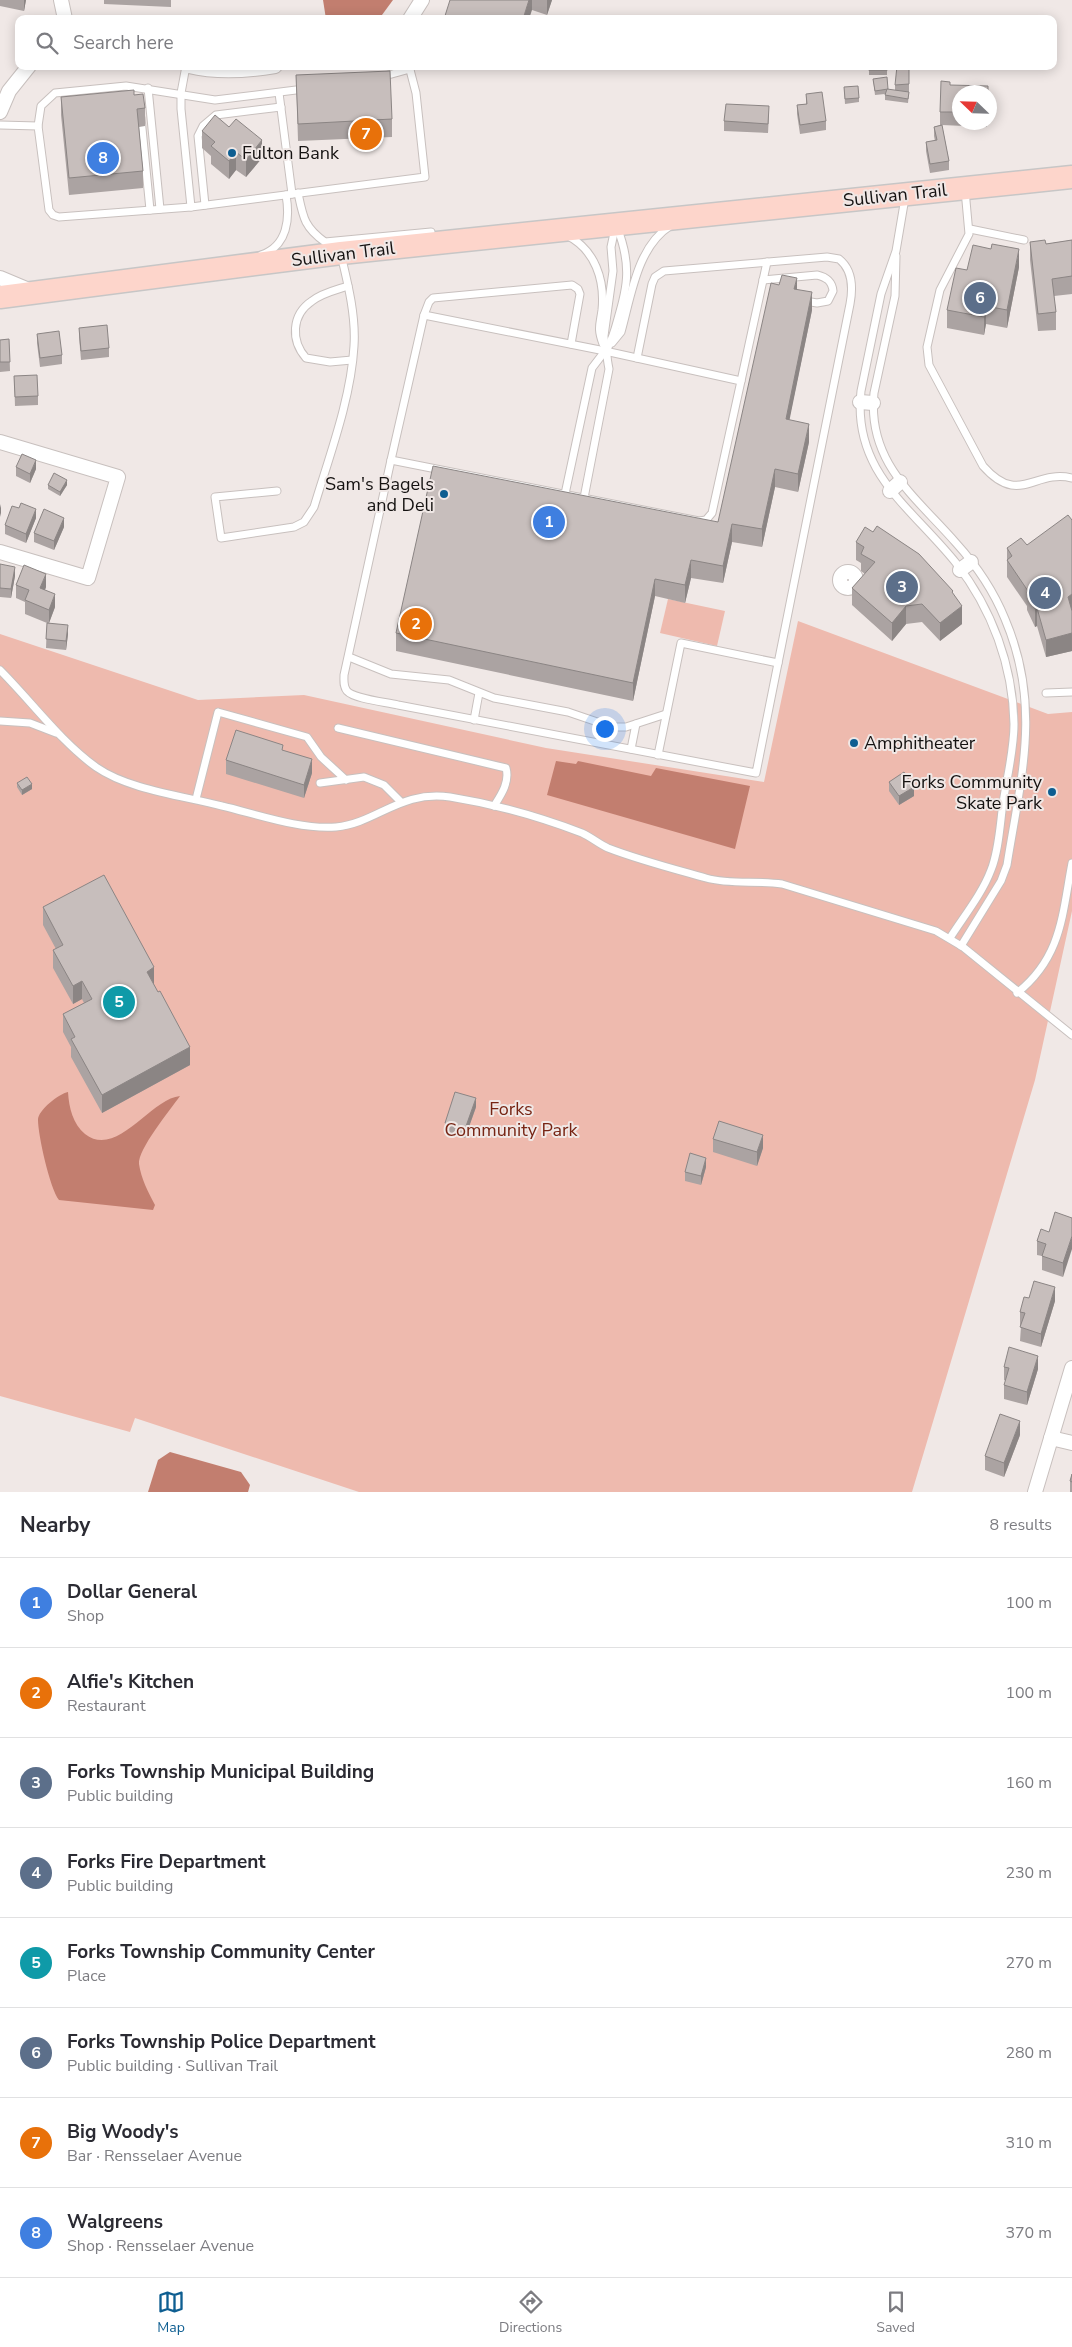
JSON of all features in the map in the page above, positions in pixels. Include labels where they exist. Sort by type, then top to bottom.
[{"type":"main road","name":"Sullivan Trail","points":[[0,297],[471,236],[555,232],[1072,177]]},
{"type":"street","points":[[61,0],[64,15]]},
{"type":"street","points":[[413,15],[422,0]]},
{"type":"street","points":[[0,112],[9,91],[26,70]]},
{"type":"street","points":[[208,70],[252,70]]},
{"type":"street","points":[[0,278],[36,293]]},
{"type":"street","points":[[0,442],[118,477],[88,578],[0,552]]},
{"type":"street","points":[[1035,1492],[1072,1368]]},
{"type":"street","points":[[1051,1438],[1072,1443]]},
{"type":"lane","points":[[187,70],[181,93],[191,206]]},
{"type":"lane","points":[[370,79],[388,76],[404,70]]},
{"type":"lane","points":[[315,88],[215,100],[181,93],[126,86],[55,93],[41,106],[38,126],[52,215],[59,217],[205,205],[425,178],[416,93],[410,70]]},
{"type":"lane","points":[[138,87],[139,96]]},
{"type":"lane","points":[[148,88],[160,209]]},
{"type":"lane","points":[[217,270],[268,252],[281,240],[287,228],[292,194],[279,93]]},
{"type":"lane","points":[[140,106],[150,210]]},
{"type":"lane","points":[[205,205],[198,136],[203,126],[216,115],[281,107]]},
{"type":"lane","points":[[0,125],[38,126]]},
{"type":"lane","points":[[965,188],[970,229],[968,238],[948,270],[940,290],[927,347],[927,357],[931,371],[983,466],[995,478],[1010,485],[1022,486],[1054,475],[1072,478]]},
{"type":"lane","points":[[292,194],[312,233],[325,242],[439,232]]},
{"type":"lane","points":[[905,194],[896,251],[895,296],[860,420],[865,444],[875,469],[895,486],[998,604],[1011,635],[1022,672],[1027,726],[1005,874],[961,946]]},
{"type":"lane","points":[[565,494],[592,368],[621,332],[647,249],[660,232],[686,217]]},
{"type":"lane","points":[[605,351],[604,336],[613,271],[611,247],[616,225]]},
{"type":"lane","points":[[605,351],[614,332],[627,280],[625,248],[616,225]]},
{"type":"lane","points":[[970,229],[1024,240]]},
{"type":"lane","points":[[555,232],[578,242],[593,257],[602,293],[598,330],[609,369],[584,498]]},
{"type":"lane","points":[[896,251],[882,294],[866,402],[895,486],[966,566],[986,611],[1009,675],[1014,725],[1012,750],[992,869],[950,938]]},
{"type":"lane","points":[[277,491],[215,497],[221,538],[294,527],[304,522],[314,507],[346,396],[354,346],[348,286],[341,253]]},
{"type":"lane","points":[[571,344],[580,294],[578,289],[572,286],[433,298],[429,302],[424,315],[391,460],[344,675],[344,684],[348,692],[357,696],[756,773],[852,292],[848,272],[842,262],[835,258],[661,272],[655,277],[652,284],[637,358]]},
{"type":"lane","points":[[391,460],[699,521],[706,520],[712,513],[715,504],[741,381],[764,292],[763,280],[767,262]]},
{"type":"lane","points":[[763,280],[817,275],[826,278],[833,287],[832,296],[825,302],[817,303],[796,299]]},
{"type":"lane","points":[[348,286],[311,301],[296,324],[294,336],[297,348],[306,358],[330,362],[352,360]]},
{"type":"lane","points":[[424,315],[605,351],[741,381]]},
{"type":"lane","points":[[658,755],[680,643],[778,663]]},
{"type":"lane","points":[[349,658],[390,674],[449,680],[479,693],[572,713],[612,727],[626,727],[666,714]]},
{"type":"lane","points":[[0,670],[63,737],[95,766],[114,777],[291,822],[327,828],[353,822],[401,802],[424,797],[442,796],[494,806],[580,833],[609,848],[708,879],[725,882],[768,882],[788,886],[920,925],[950,938],[1072,1035]]},
{"type":"lane","points":[[1046,693],[1072,692]]},
{"type":"lane","points":[[474,720],[479,693]]},
{"type":"lane","points":[[196,799],[218,712],[307,737],[322,757],[346,780]]},
{"type":"lane","points":[[0,721],[30,722],[50,729],[63,737]]},
{"type":"lane","points":[[631,750],[636,724]]},
{"type":"lane","points":[[338,728],[506,768],[508,775],[504,789],[494,806]]},
{"type":"lane","points":[[320,784],[364,776],[384,785],[401,802]]},
{"type":"lane","points":[[1017,992],[1038,974],[1054,948],[1072,862]]},
{"type":"green space","points":[[668,599],[725,611],[717,646],[660,633]]},
{"type":"green space","name":"Forks Community Park","points":[[798,621],[1048,714],[1072,712],[1072,911],[1035,1080],[912,1492],[359,1492],[135,1418],[130,1432],[0,1396],[0,634],[198,700],[304,695],[546,748],[764,782]]},
{"type":"shaded area","points":[[323,0],[393,0],[382,15],[325,15]]},
{"type":"shaded area","points":[[556,761],[576,764],[578,761],[651,776],[656,768],[750,786],[735,849],[547,795]]},
{"type":"shaded area","points":[[68,1092],[69,1104],[77,1125],[85,1134],[97,1140],[109,1139],[121,1134],[157,1107],[180,1096],[155,1130],[140,1157],[141,1174],[155,1205],[153,1210],[59,1200],[45,1162],[38,1120],[41,1112],[50,1103]]},
{"type":"shaded area","points":[[170,1452],[241,1472],[250,1485],[248,1492],[148,1492],[158,1460]]},
{"type":"building","points":[[450,0],[529,0],[524,15],[445,15]]},
{"type":"building","points":[[897,70],[909,70],[909,84],[895,85]]},
{"type":"building","points":[[390,71],[392,119],[298,124],[296,75]]},
{"type":"building","points":[[887,77],[888,89],[875,91],[873,79]]},
{"type":"building","points":[[941,81],[950,82],[950,85],[952,85],[952,112],[940,112]]},
{"type":"building","points":[[858,86],[859,98],[845,99],[844,87]]},
{"type":"building","points":[[887,89],[909,92],[908,99],[885,95]]},
{"type":"building","points":[[134,90],[134,95],[143,94],[145,108],[137,109],[143,171],[69,178],[61,97]]},
{"type":"building","points":[[822,92],[826,121],[800,125],[797,105],[807,104],[806,94]]},
{"type":"building","points":[[726,104],[769,106],[768,124],[724,121]]},
{"type":"building","points":[[215,115],[229,127],[236,119],[262,140],[246,160],[236,152],[229,161],[211,146],[215,142],[202,131]]},
{"type":"building","points":[[942,125],[949,161],[930,164],[926,142],[937,140],[934,127]]},
{"type":"building","points":[[1045,240],[1046,244],[1072,240],[1072,276],[1052,279],[1056,312],[1038,314],[1030,242]]},
{"type":"building","points":[[992,244],[1019,249],[1007,310],[986,306],[984,317],[947,310],[956,268],[967,270],[973,245],[991,249]]},
{"type":"building","points":[[782,275],[797,278],[794,289],[812,292],[786,419],[809,424],[798,474],[775,469],[762,529],[732,524],[723,566],[691,560],[685,585],[655,579],[633,683],[396,633],[433,466],[718,522],[771,283],[779,285]]},
{"type":"building","points":[[107,325],[109,348],[81,351],[79,328]]},
{"type":"building","points":[[59,331],[62,355],[40,358],[37,334]]},
{"type":"building","points":[[9,339],[10,362],[0,362],[0,340]]},
{"type":"building","points":[[37,375],[38,396],[15,397],[14,376]]},
{"type":"building","points":[[22,454],[36,460],[30,474],[16,467]]},
{"type":"building","points":[[54,473],[67,480],[60,492],[48,485]]},
{"type":"building","points":[[21,503],[36,509],[26,534],[5,525],[12,506],[19,508]]},
{"type":"building","points":[[44,509],[64,518],[54,541],[34,533]]},
{"type":"building","points":[[1068,515],[1072,520],[1072,594],[1068,597],[1072,611],[1072,633],[1046,640],[1037,608],[1035,609],[1028,591],[1007,560],[1012,556],[1007,548],[1021,538],[1027,545]]},
{"type":"building","points":[[877,526],[919,554],[953,591],[962,606],[940,623],[922,604],[906,606],[892,623],[852,588],[875,562],[861,554],[864,547],[856,542],[865,527],[873,532]]},
{"type":"building","points":[[0,564],[15,567],[11,589],[0,588]]},
{"type":"building","points":[[24,565],[46,574],[40,588],[55,594],[49,610],[25,600],[29,590],[16,585]]},
{"type":"building","points":[[47,623],[68,625],[66,641],[46,639]]},
{"type":"building","points":[[236,730],[283,745],[282,750],[312,759],[304,785],[226,760]]},
{"type":"building","points":[[904,772],[914,787],[899,796],[889,782]]},
{"type":"building","points":[[27,777],[32,784],[22,790],[17,783]]},
{"type":"building","points":[[104,875],[154,967],[147,972],[158,992],[160,991],[190,1047],[102,1095],[71,1039],[75,1037],[63,1014],[92,999],[82,981],[73,986],[53,950],[63,945],[43,907]]},
{"type":"building","points":[[455,1092],[476,1098],[465,1129],[445,1123]]},
{"type":"building","points":[[719,1121],[763,1135],[757,1152],[713,1139]]},
{"type":"building","points":[[690,1153],[706,1158],[701,1176],[685,1172]]},
{"type":"building","points":[[1055,1212],[1072,1218],[1072,1236],[1063,1263],[1042,1256],[1046,1244],[1037,1241],[1041,1229],[1049,1232]]},
{"type":"building","points":[[1034,1281],[1055,1287],[1041,1334],[1020,1327],[1025,1313],[1020,1312],[1024,1297],[1029,1298]]},
{"type":"building","points":[[1009,1347],[1038,1356],[1027,1392],[1004,1385],[1009,1368],[1004,1367]]},
{"type":"building","points":[[1000,1414],[1020,1421],[1004,1463],[985,1456]]},
{"type":"place","name":"Big Woody's","points":[[366,134]]},
{"type":"place","name":"Fulton Bank","points":[[232,153]]},
{"type":"place","name":"Walgreens","points":[[103,158]]},
{"type":"place","name":"Forks Township Police Department","points":[[980,298]]},
{"type":"place","name":"Sam's Bagels and Deli","points":[[444,494]]},
{"type":"place","name":"Dollar General","points":[[549,522]]},
{"type":"place","name":"Forks Township Municipal Building","points":[[902,587]]},
{"type":"place","name":"Forks Fire Department","points":[[1045,593]]},
{"type":"place","name":"Alfie's Kitchen","points":[[416,624]]},
{"type":"place","name":"Amphitheater","points":[[854,743]]},
{"type":"place","name":"Forks Community Skate Park","points":[[1052,792]]},
{"type":"place","name":"Forks Township Community Center","points":[[119,1002]]}]
